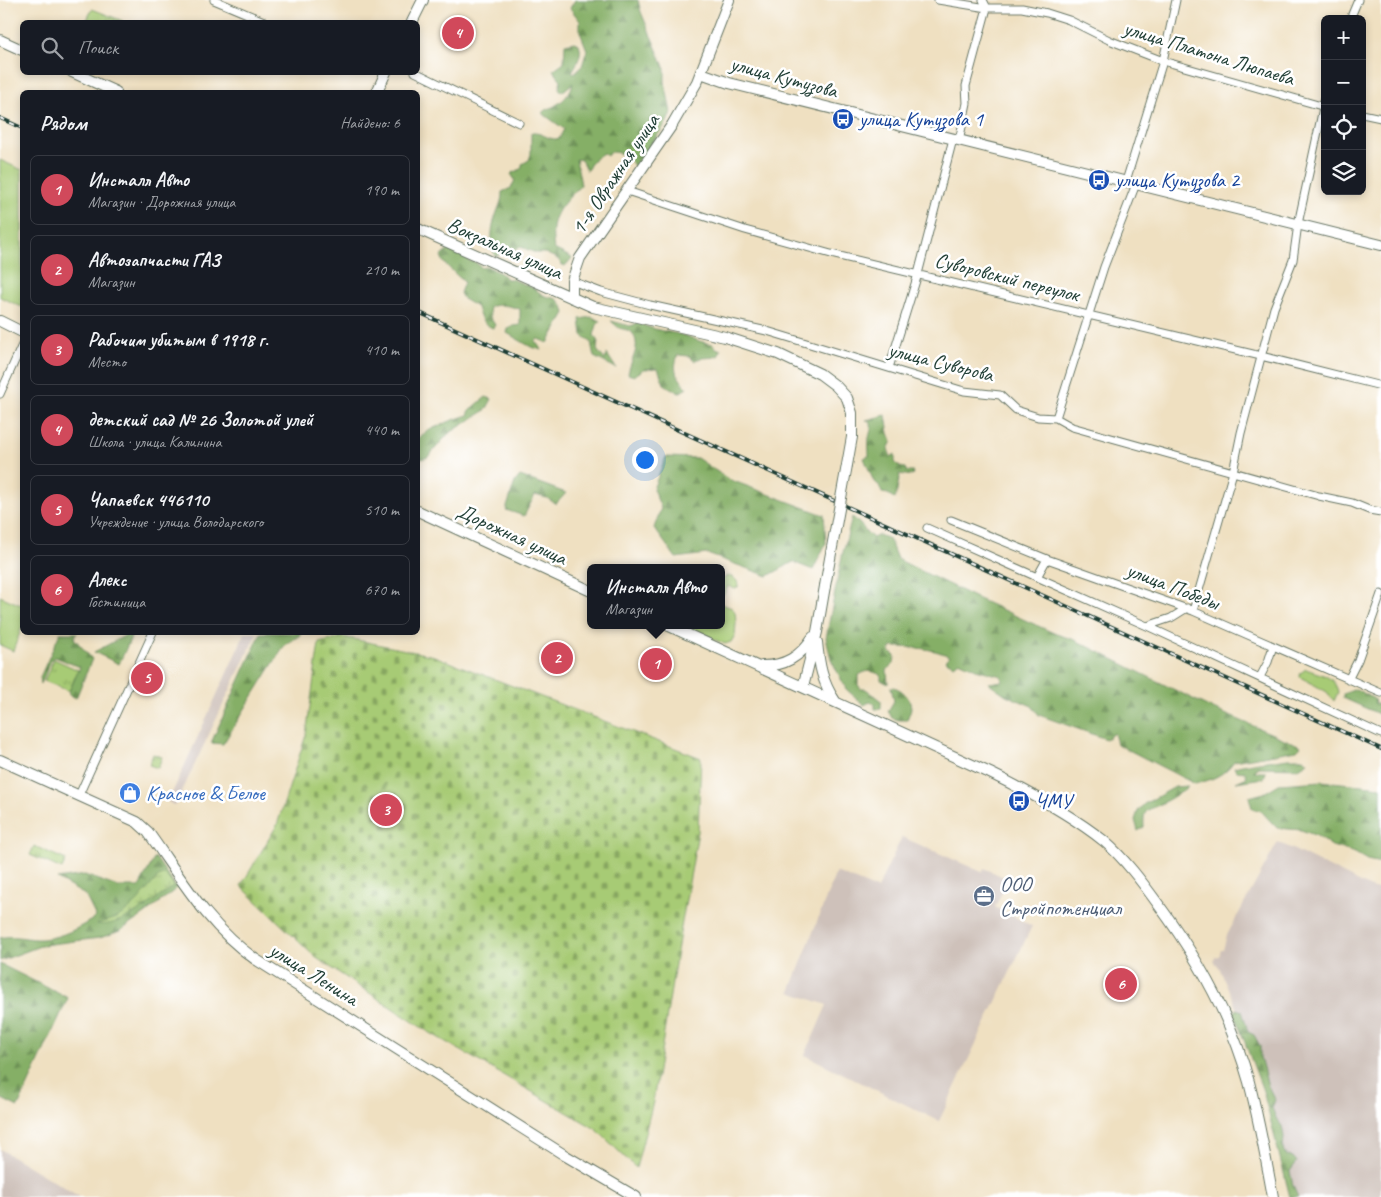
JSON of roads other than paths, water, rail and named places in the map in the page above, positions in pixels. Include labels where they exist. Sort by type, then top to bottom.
[{"type":"street","points":[[214,0],[261,20]]},
{"type":"street","points":[[413,20],[423,0]]},
{"type":"street","name":"1-я Овражная улица","points":[[574,299],[572,281],[580,258],[672,125],[701,73],[729,0]]},
{"type":"street","name":"улица Платона Люпаева","points":[[938,0],[987,8],[1022,8],[1047,13],[1069,20],[1108,40],[1163,60],[1321,103]]},
{"type":"street","points":[[889,368],[967,103],[966,86],[987,8],[983,0]]},
{"type":"street","points":[[1056,418],[1131,183],[1163,60],[1176,0]]},
{"type":"street","points":[[1352,15],[1358,0]]},
{"type":"street","points":[[0,40],[20,49]]},
{"type":"street","name":"улица Кутузова","points":[[701,73],[729,83],[1381,245]]},
{"type":"street","points":[[420,74],[520,123]]},
{"type":"street","points":[[79,75],[112,90]]},
{"type":"street","points":[[378,90],[384,75]]},
{"type":"street","points":[[1147,626],[1190,610],[1234,472],[1241,433],[1274,308],[1294,260],[1298,224],[1324,105]]},
{"type":"street","points":[[1366,115],[1381,118]]},
{"type":"street","name":"Суворовский переулок","points":[[627,191],[745,230],[831,254],[1381,386]]},
{"type":"street","name":"Вокзальная улица","points":[[420,230],[593,307],[726,337],[778,354],[820,374],[836,386],[847,398],[852,413],[852,437],[817,632]]},
{"type":"street","name":"улица Суворова","points":[[572,281],[601,292],[650,305],[767,331],[964,391],[1000,395],[1016,410],[1038,417],[1056,418],[1072,427],[1381,512]]},
{"type":"street","points":[[0,321],[20,331]]},
{"type":"street","points":[[0,394],[20,349]]},
{"type":"street","name":"Дорожная улица","points":[[420,512],[587,588]]},
{"type":"street","name":"улица Победы","points":[[951,520],[1047,559],[1190,610],[1381,693]]},
{"type":"street","points":[[927,528],[1260,677],[1381,734]]},
{"type":"street","points":[[1037,576],[1047,559]]},
{"type":"street","points":[[1348,680],[1358,660],[1381,594]]},
{"type":"street","points":[[675,629],[1013,784],[1104,841],[1124,861],[1170,920],[1202,970],[1219,1003],[1249,1082],[1273,1197]]},
{"type":"street","points":[[757,666],[784,664],[806,648],[817,632]]},
{"type":"street","points":[[803,687],[817,632]]},
{"type":"street","points":[[817,632],[822,678],[835,702]]},
{"type":"street","points":[[79,795],[152,635]]},
{"type":"street","points":[[1260,677],[1268,662],[1272,646]]},
{"type":"street","name":"улица Ленина","points":[[0,760],[137,822],[212,922],[234,944],[566,1156],[636,1197]]},
{"type":"railway","points":[[0,118],[20,127]]},
{"type":"railway","points":[[420,313],[1381,749]]},
{"type":"place","name":"детский сад № 26 Золотой улей","points":[[458,33]]},
{"type":"place","name":"улица Кутузова 1","points":[[843,119]]},
{"type":"place","name":"улица Кутузова 2","points":[[1099,180]]},
{"type":"place","name":"Автозапчасти ГАЗ","points":[[557,658]]},
{"type":"place","name":"Инсталл Авто","points":[[656,664]]},
{"type":"place","name":"Чапаевск 446110","points":[[147,678]]},
{"type":"place","name":"Красное & Белое","points":[[130,793]]},
{"type":"place","name":"ЧМУ","points":[[1019,801]]},
{"type":"place","name":"Рабочим убитым в 1918 г.","points":[[386,810]]},
{"type":"place","name":"ООО Стройпотенциал","points":[[984,896]]},
{"type":"place","name":"Алекс","points":[[1121,984]]}]
